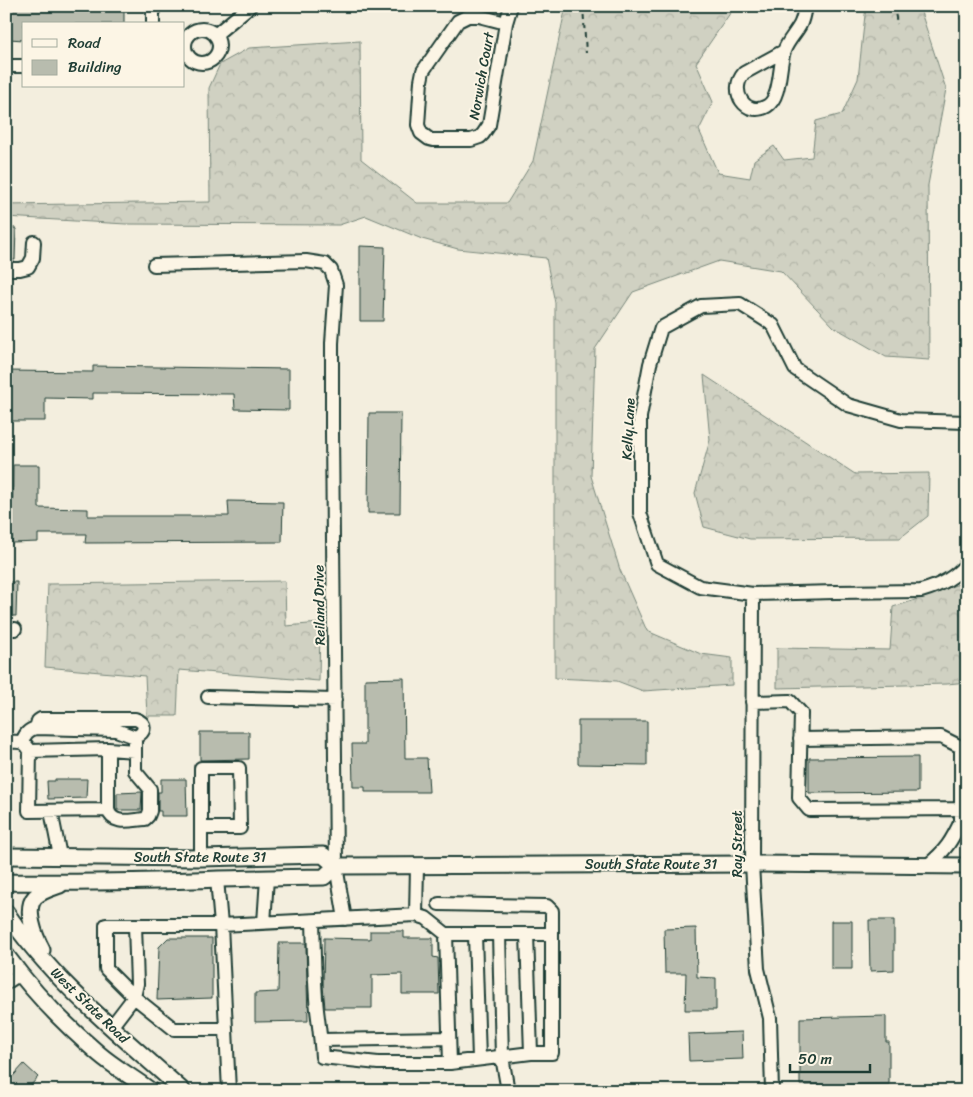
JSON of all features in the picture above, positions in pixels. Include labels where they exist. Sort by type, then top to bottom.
[{"type":"main road","name":"South State Route 31","points":[[6,856],[202,858],[324,855],[336,866],[752,864],[967,866]]},
{"type":"main road","name":"South State Route 31","points":[[77,882],[324,877],[336,866]]},
{"type":"main road","points":[[6,882],[77,882]]},
{"type":"main road","points":[[54,971],[35,934],[31,919],[31,903],[36,896],[47,890],[59,885],[77,882]]},
{"type":"main road","name":"West State Road","points":[[6,912],[54,971],[111,1027],[183,1091]]},
{"type":"main road","name":"West State Road","points":[[6,955],[20,974],[58,1016],[99,1054],[151,1091]]},
{"type":"street","points":[[152,22],[153,6]]},
{"type":"street","points":[[215,36],[250,6]]},
{"type":"street","name":"Norwich Court","points":[[506,23],[474,16],[458,20],[426,66],[422,75],[418,124],[424,136],[433,140],[471,140],[480,137],[487,130],[506,23],[511,6]]},
{"type":"street","points":[[784,51],[744,73],[739,80],[737,88],[739,96],[744,103],[757,108],[766,106],[772,101],[776,93],[784,51],[801,23],[805,6]]},
{"type":"street","points":[[6,65],[22,66]]},
{"type":"street","points":[[6,269],[28,267],[33,258],[34,242]]},
{"type":"street","name":"Reiland Drive","points":[[154,265],[306,261],[325,264],[331,270],[336,285],[332,343],[336,866],[345,919]]},
{"type":"street","name":"Kelly Lane","points":[[967,422],[901,420],[848,405],[795,369],[773,325],[740,304],[701,306],[661,328],[650,364],[640,417],[640,514],[657,564],[700,586],[753,594],[922,591],[946,581],[967,563]]},
{"type":"street","name":"Ray Street","points":[[753,594],[752,864],[758,969],[770,1018],[772,1091]]},
{"type":"street","points":[[208,697],[335,700]]},
{"type":"street","points":[[752,702],[790,701],[801,713],[799,798],[809,810],[964,818]]},
{"type":"street","points":[[108,749],[108,810],[110,816],[120,821],[145,819],[150,811],[150,789],[135,771],[135,737],[116,730],[36,728],[25,734],[29,811],[108,810]]},
{"type":"street","points":[[800,739],[940,737],[964,747],[964,818],[942,853],[928,865]]},
{"type":"street","points":[[6,742],[26,746],[108,749],[135,752]]},
{"type":"street","points":[[202,828],[240,828],[239,768],[201,768],[202,858]]},
{"type":"street","points":[[51,811],[60,856]]},
{"type":"street","points":[[416,915],[417,866]]},
{"type":"street","points":[[264,923],[267,878]]},
{"type":"street","points":[[217,879],[229,1091]]},
{"type":"street","points":[[313,921],[315,983],[322,1057],[378,1063],[450,1063],[531,1053],[552,1053],[552,911],[547,906],[439,904]]},
{"type":"street","points":[[226,1029],[174,1029],[134,997],[106,969],[106,925],[221,925],[416,915],[426,918],[446,934],[552,934]]},
{"type":"street","points":[[111,1027],[134,997],[137,984],[136,925]]},
{"type":"street","points":[[446,934],[450,1063]]},
{"type":"street","points":[[475,934],[479,1060]]},
{"type":"street","points":[[499,934],[502,1057],[508,1091]]},
{"type":"street","points":[[527,934],[531,1053]]},
{"type":"street","points":[[6,983],[20,974]]},
{"type":"street","points":[[321,1040],[449,1038]]},
{"type":"path","points":[[583,6],[586,53]]},
{"type":"path","points":[[894,6],[897,24]]},
{"type":"green space","points":[[566,6],[581,6],[584,12],[607,6],[735,6],[696,63],[713,102],[699,130],[718,173],[750,178],[754,160],[774,146],[784,160],[812,157],[816,121],[842,114],[858,79],[866,6],[919,6],[946,89],[928,185],[929,360],[886,357],[834,327],[781,271],[719,261],[633,292],[595,349],[591,476],[620,570],[647,631],[701,654],[732,658],[732,685],[643,691],[617,681],[555,678],[555,303],[546,258],[458,249],[422,239],[366,216],[339,225],[126,224],[6,217],[6,205],[210,202],[209,88],[220,64],[249,48],[360,41],[361,159],[417,203],[507,203],[533,161]]},
{"type":"green space","points":[[704,375],[855,474],[929,473],[928,516],[900,538],[750,539],[704,527],[695,493],[710,440]]},
{"type":"green space","points":[[285,581],[286,626],[320,623],[319,681],[179,670],[177,716],[147,716],[145,676],[45,667],[48,584]]},
{"type":"green space","points":[[967,581],[967,682],[777,688],[777,648],[890,650],[893,607]]},
{"type":"building","points":[[9,6],[124,6],[124,22],[22,22],[22,40],[9,39]]},
{"type":"building","points":[[6,228],[16,228],[15,260],[6,259]]},
{"type":"building","points":[[360,246],[385,247],[383,321],[360,321]]},
{"type":"building","points":[[93,366],[289,369],[289,410],[235,409],[234,394],[93,393],[93,399],[45,398],[45,421],[6,421],[6,371],[93,372]]},
{"type":"building","points":[[369,413],[401,413],[400,513],[368,513]]},
{"type":"building","points":[[13,465],[39,465],[39,508],[88,509],[88,516],[229,516],[228,501],[283,502],[282,542],[85,543],[86,534],[38,534],[38,542],[12,543]]},
{"type":"building","points":[[6,582],[17,582],[16,616],[6,616]]},
{"type":"building","points":[[404,678],[405,758],[427,758],[429,792],[365,792],[365,787],[353,787],[352,744],[365,744],[365,679]]},
{"type":"building","points":[[578,721],[647,721],[647,765],[578,764]]},
{"type":"building","points":[[200,732],[249,732],[249,759],[200,760]]},
{"type":"building","points":[[918,757],[918,792],[809,793],[809,758]]},
{"type":"building","points":[[55,779],[87,779],[86,798],[48,799],[47,781],[55,781]]},
{"type":"building","points":[[161,779],[186,779],[187,816],[161,816],[161,811],[158,811],[158,792],[161,792]]},
{"type":"building","points":[[142,792],[141,810],[117,810],[117,793]]},
{"type":"building","points":[[869,920],[894,920],[894,970],[870,971]]},
{"type":"building","points":[[831,921],[852,921],[852,969],[831,969]]},
{"type":"building","points":[[696,928],[697,977],[716,978],[716,1010],[685,1010],[686,973],[665,973],[664,929]]},
{"type":"building","points":[[370,931],[404,931],[404,938],[433,938],[433,957],[438,958],[439,994],[402,994],[402,974],[372,975],[372,1008],[325,1008],[323,986],[324,938],[370,939]]},
{"type":"building","points":[[168,938],[212,938],[212,998],[157,1000],[159,947]]},
{"type":"building","points":[[279,943],[306,943],[308,1021],[255,1022],[255,993],[278,992]]},
{"type":"building","points":[[886,1016],[886,1042],[889,1042],[889,1084],[800,1085],[800,1018]]},
{"type":"building","points":[[742,1032],[743,1059],[689,1061],[688,1034]]},
{"type":"building","points":[[24,1064],[38,1077],[26,1091],[6,1091],[6,1084]]}]
